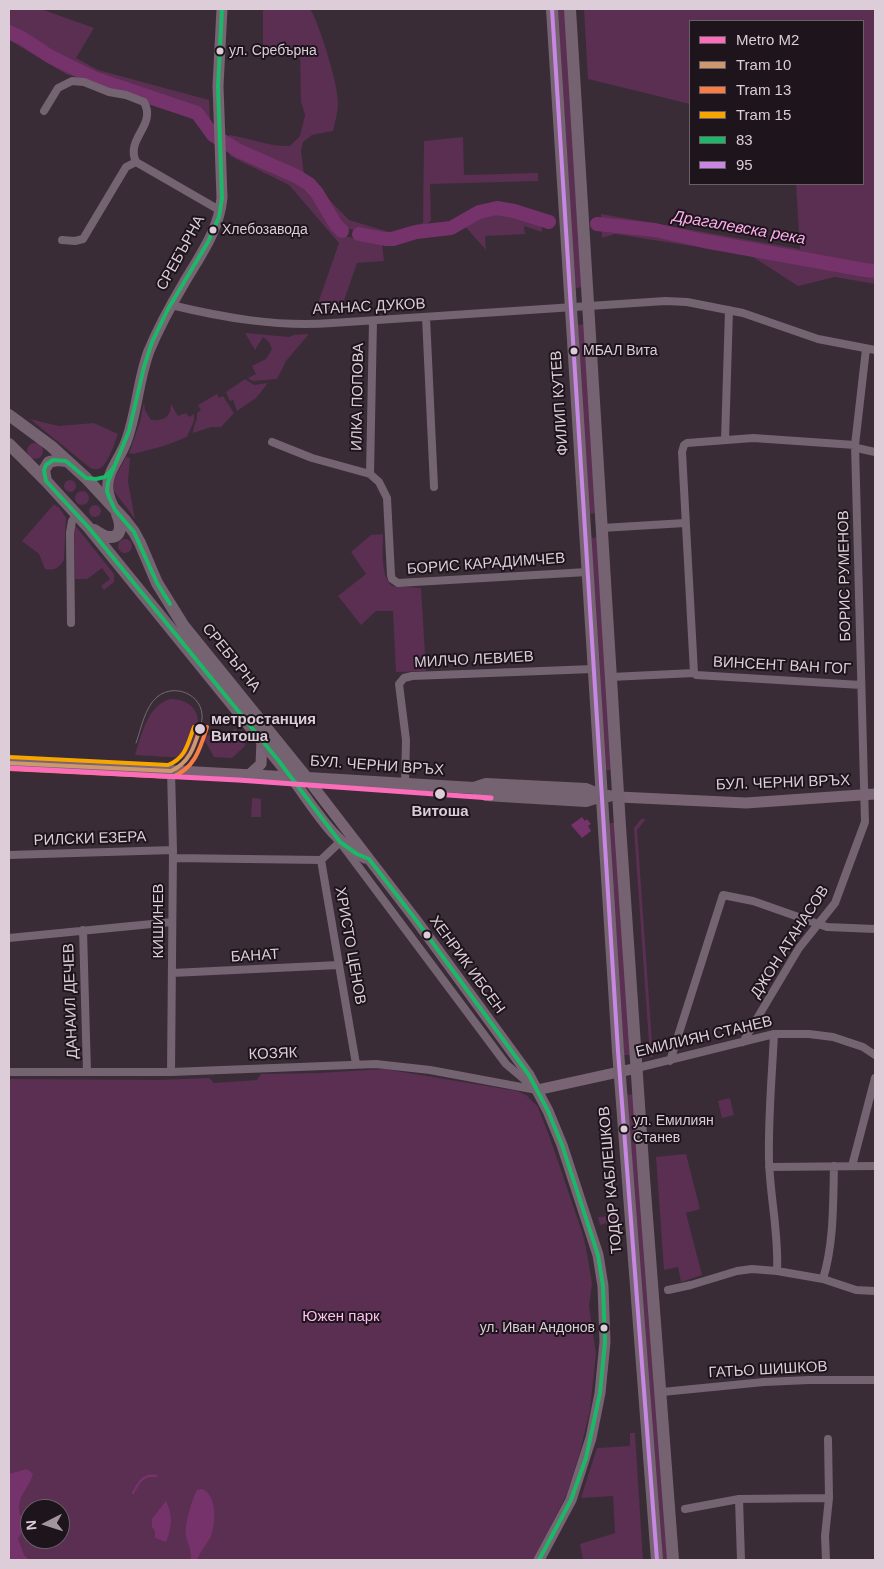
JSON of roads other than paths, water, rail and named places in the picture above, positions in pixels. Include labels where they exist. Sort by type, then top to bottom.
[{"type":"main road","name":"СРЕБЪРНА","points":[[222,9],[218,86],[221,212],[216,228],[171,305],[149,353],[132,422],[125,444],[111,472],[107,491],[115,510],[134,532],[157,583],[184,624],[306,777]]},
{"type":"main road","name":"ФИЛИП КУТЕВ","points":[[552,9],[602,796]]},
{"type":"main road","points":[[570,9],[637,1068],[674,1560]]},
{"type":"main road","points":[[9,414],[33,431],[86,478],[115,510],[121,525],[118,534],[114,536],[106,536],[89,528]]},
{"type":"main road","name":"СРЕБЪРНА","points":[[9,444],[89,528],[291,777]]},
{"type":"main road","points":[[46,481],[44,470],[49,462],[66,461]]},
{"type":"main road","points":[[86,478],[99,479],[111,472]]},
{"type":"main road","points":[[250,774],[261,764],[262,741]]},
{"type":"main road","name":"БУЛ. ЧЕРНИ ВРЪХ","points":[[9,762],[306,777],[474,788],[486,784],[576,789],[586,790],[602,796],[746,803],[869,795]]},
{"type":"main road","name":"ХЕНРИК ИБСЕН","points":[[291,777],[340,842],[369,860]]},
{"type":"main road","name":"ХЕНРИК ИБСЕН","points":[[306,777],[422,928],[529,1075],[548,1111],[562,1145],[598,1255],[603,1286],[605,1337],[600,1393],[586,1458],[571,1500],[539,1560]]},
{"type":"main road","name":"ТОДОР КАБЛЕШКОВ","points":[[602,796],[619,1072],[657,1560]]},
{"type":"main road","name":"ЕМИЛИЯН СТАНЕВ","points":[[537,1090],[637,1068]]},
{"type":"street","points":[[44,111],[58,88],[72,81],[84,82],[109,92],[126,95],[144,102],[148,109],[147,119],[135,142],[132,154],[136,162],[221,212]]},
{"type":"street","points":[[62,240],[75,241],[82,239],[126,167],[136,162]]},
{"type":"street","name":"АТАНАС ДУКОВ","points":[[171,305],[256,322],[290,325],[665,301],[687,302],[743,313],[818,339],[866,349]]},
{"type":"street","points":[[728,310],[725,440],[753,438],[856,446],[875,452]]},
{"type":"street","points":[[426,317],[434,487]]},
{"type":"street","name":"ИЛКА ПОПОВА","points":[[370,474],[373,321]]},
{"type":"street","points":[[866,349],[875,350]]},
{"type":"street","name":"БОРИС РУМЕНОВ","points":[[866,349],[856,446],[861,685],[869,795]]},
{"type":"street","name":"ВИНСЕНТ ВАН ГОГ","points":[[725,440],[687,443],[684,445],[682,452],[694,673],[696,675],[861,685]]},
{"type":"street","points":[[272,442],[312,458],[370,474]]},
{"type":"street","name":"БОРИС КАРАДИМЧЕВ","points":[[370,474],[383,488],[387,498],[391,576],[398,583],[587,572]]},
{"type":"street","points":[[71,623],[70,533],[72,521],[77,514]]},
{"type":"street","points":[[602,528],[686,524]]},
{"type":"street","name":"МИЛЧО ЛЕВИЕВ","points":[[405,784],[406,740],[399,684],[404,678],[412,676],[593,669]]},
{"type":"street","points":[[612,677],[694,673]]},
{"type":"street","name":"КИШИНЕВ","points":[[171,770],[173,854],[171,1072]]},
{"type":"street","name":"ДЖОН АТАНАСОВ","points":[[743,1042],[799,948],[835,903],[865,822],[869,795]]},
{"type":"street","points":[[321,860],[340,842]]},
{"type":"street","name":"ХЕНРИК ИБСЕН","points":[[340,842],[506,1064],[537,1090]]},
{"type":"street","name":"РИЛСКИ ЕЗЕРА","points":[[9,855],[173,854],[321,860]]},
{"type":"street","name":"ХРИСТО ЦЕНОВ","points":[[321,860],[356,1064]]},
{"type":"street","points":[[670,1061],[723,895],[753,901],[827,927],[875,929]]},
{"type":"street","points":[[9,938],[172,922]]},
{"type":"street","name":"ДАНАИЛ ДЕЧЕВ","points":[[83,930],[87,1072]]},
{"type":"street","name":"БАНАТ","points":[[172,973],[339,966]]},
{"type":"street","points":[[774,1034],[768,1136],[769,1167],[778,1254],[777,1271]]},
{"type":"street","name":"ЕМИЛИЯН СТАНЕВ","points":[[637,1068],[774,1034],[809,1034],[833,1037],[863,1047],[875,1055]]},
{"type":"street","name":"КОЗЯК","points":[[9,1072],[171,1072],[376,1064],[430,1070],[537,1090]]},
{"type":"street","points":[[852,1166],[875,1078]]},
{"type":"street","points":[[823,1279],[827,1267],[833,1220],[834,1166]]},
{"type":"street","points":[[769,1167],[875,1166]]},
{"type":"street","points":[[668,1290],[737,1271],[752,1269],[777,1271],[823,1279],[856,1290],[875,1291]]},
{"type":"street","name":"ГАТЬО ШИШКОВ","points":[[662,1392],[764,1382],[875,1380]]},
{"type":"street","points":[[826,1560],[825,1536],[829,1498],[828,1439]]},
{"type":"street","points":[[685,1509],[739,1499],[829,1498]]},
{"type":"street","points":[[739,1499],[741,1560]]},
{"type":"waterway","name":"Драгалевска река","points":[[9,32],[51,57],[96,79],[197,113],[213,135],[239,151],[296,176],[309,184],[342,231]]},
{"type":"waterway","name":"Драгалевска река","points":[[359,234],[393,239],[416,232],[451,228],[479,212],[497,208],[514,211],[549,222]]},
{"type":"waterway","name":"Драгалевска река","points":[[597,224],[655,230],[704,241],[875,271]]},
{"type":"waterway","points":[[133,1493],[139,1482],[148,1476],[156,1476]]},
{"type":"tram line","points":[[136,743],[149,706],[157,697],[165,692],[181,691],[189,694],[196,700],[202,715],[201,725]]},
{"type":"tram line","name":"10","points":[[9,763],[171,771],[188,758],[201,725]]},
{"type":"tram line","name":"15","points":[[9,757],[168,765],[183,754],[194,727]]},
{"type":"tram line","name":"13","points":[[9,769],[172,777],[180,773],[191,763],[199,750],[207,727]]},
{"type":"metro line","name":"M2","points":[[9,768],[238,780],[491,798]]},
{"type":"place","name":"ул. Сребърна","points":[[220,51]]},
{"type":"place","name":"Хлебозавода","points":[[213,230]]},
{"type":"place","name":"МБАЛ Вита","points":[[574,351]]},
{"type":"place","name":"метростанция Витоша","points":[[200,729]]},
{"type":"place","name":"Витоша","points":[[440,794]]},
{"type":"place","name":"ул. Емилиян Станев","points":[[624,1129]]},
{"type":"place","name":"ул. Иван Андонов","points":[[604,1328]]},
{"type":"park label","name":"Южен парк","points":[[341,1317]]}]
